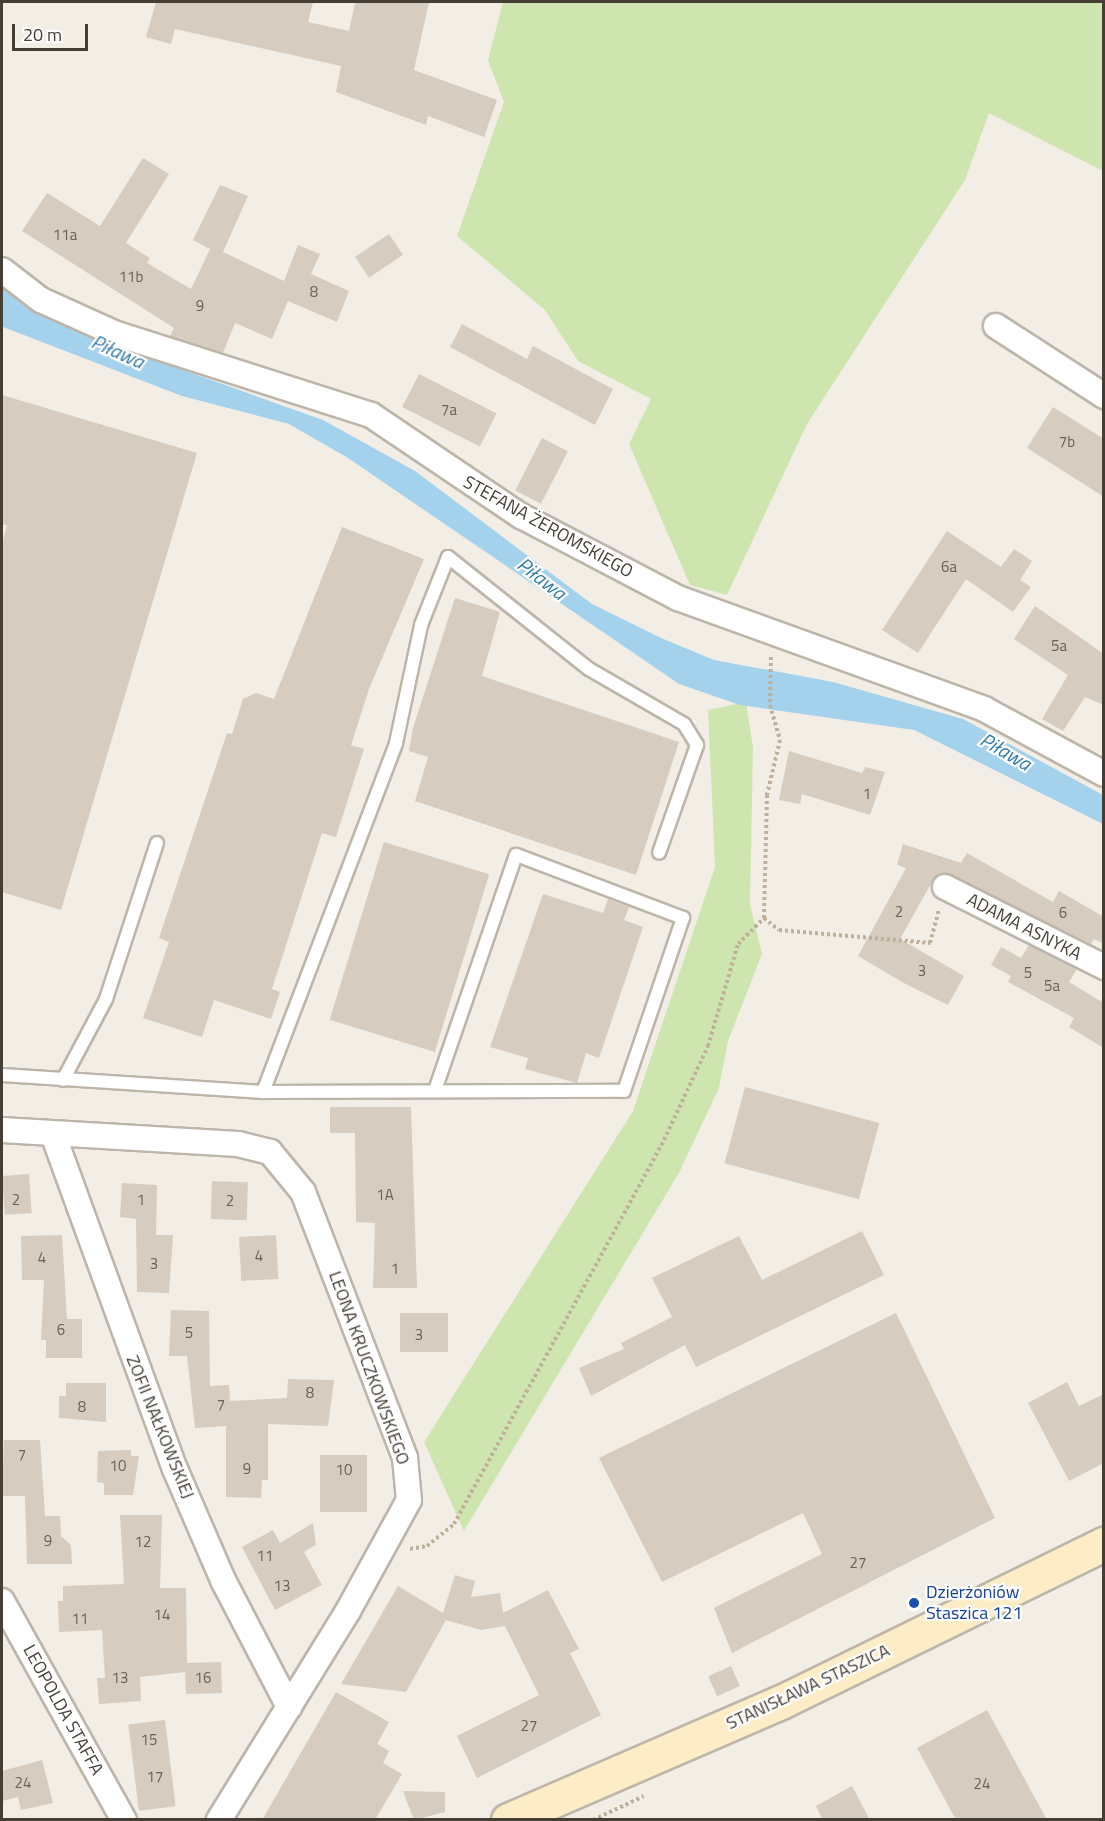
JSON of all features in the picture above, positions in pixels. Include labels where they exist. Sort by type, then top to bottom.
[{"type":"main road","name":"STANISŁAWA STASZICA","points":[[508,1820],[781,1702],[1104,1545]]},
{"type":"street","name":"STEFANA ŻEROMSKIEGO","points":[[2,270],[41,300],[114,333],[371,415],[521,516],[678,598],[984,709],[1104,774]]},
{"type":"street","points":[[996,326],[1104,396]]},
{"type":"street","name":"ADAMA ASNYKA","points":[[945,887],[1104,967]]},
{"type":"street","name":"LEONA KRUCZKOWSKIEGO","points":[[2,1130],[54,1137],[238,1144],[270,1152],[310,1208],[405,1458],[409,1500],[289,1707],[219,1820]]},
{"type":"street","name":"ZOFII NAŁKOWSKIEJ","points":[[54,1137],[175,1468],[224,1582],[289,1707]]},
{"type":"street","name":"LEOPOLDA STAFFA","points":[[2,1601],[124,1820]]},
{"type":"lane","points":[[262,1092],[396,744],[421,625],[448,557],[589,669],[684,724],[697,745],[659,853]]},
{"type":"lane","points":[[63,1080],[106,999],[157,843]]},
{"type":"lane","points":[[2,1074],[262,1092],[624,1091],[683,918],[516,855],[435,1090]]},
{"type":"path","points":[[409,1540],[403,1550],[427,1546],[454,1524],[664,1140],[708,1046],[738,944],[764,918],[767,795],[780,740],[770,705],[772,669]]},
{"type":"path","points":[[764,918],[779,930],[930,944],[945,887]]},
{"type":"green space","points":[[503,2],[1103,2],[1103,171],[989,113],[965,180],[807,424],[727,595],[690,585],[629,444],[651,399],[578,361],[545,310],[457,236],[504,102],[488,60]]},
{"type":"green space","points":[[746,702],[753,747],[750,904],[762,954],[728,1041],[719,1088],[679,1173],[464,1531],[424,1442],[633,1111],[715,867],[708,710]]},
{"type":"water","name":"Piława","points":[[2,283],[19,299],[135,353],[323,420],[415,471],[592,604],[661,638],[714,660],[833,682],[963,719],[1103,795],[1103,824],[914,730],[740,705],[679,684],[348,458],[289,424],[182,396],[3,327]]},
{"type":"building","points":[[156,2],[313,2],[308,22],[349,31],[355,3],[429,2],[414,70],[497,100],[484,137],[428,116],[426,125],[336,92],[341,66],[175,29],[171,44],[146,37]]},
{"type":"building","points":[[143,158],[169,174],[126,243],[150,258],[147,263],[191,289],[210,249],[193,240],[220,185],[248,196],[223,252],[284,281],[298,245],[320,254],[311,274],[349,291],[337,322],[288,301],[272,339],[235,323],[223,353],[170,336],[174,328],[22,231],[47,193],[100,226]]},
{"type":"building","points":[[389,234],[403,255],[369,278],[355,257]]},
{"type":"building","points":[[462,324],[527,359],[533,346],[613,389],[595,425],[450,347]]},
{"type":"building","points":[[419,374],[497,413],[480,446],[402,407]]},
{"type":"building","points":[[2,395],[197,453],[61,910],[2,892],[2,544],[7,525],[2,524]]},
{"type":"building","points":[[1053,407],[1104,439],[1104,497],[1027,448]]},
{"type":"building","points":[[542,438],[568,451],[541,504],[515,491]]},
{"type":"building","points":[[342,527],[424,559],[369,689],[351,745],[364,749],[336,837],[322,833],[272,989],[280,992],[271,1019],[214,1000],[202,1037],[143,1018],[169,942],[159,938],[227,733],[232,734],[243,699],[256,693],[274,699]]},
{"type":"building","points":[[947,531],[1001,567],[1014,549],[1032,561],[1020,580],[1031,587],[1013,612],[966,579],[918,653],[882,630]]},
{"type":"building","points":[[455,598],[500,612],[482,676],[679,742],[636,875],[415,801],[428,757],[409,751],[413,728]]},
{"type":"building","points":[[1035,606],[1104,654],[1104,705],[1085,697],[1063,731],[1042,719],[1068,675],[1014,639]]},
{"type":"building","points":[[789,751],[862,773],[865,767],[885,772],[870,815],[802,794],[800,804],[779,800]]},
{"type":"building","points":[[384,842],[489,874],[435,1052],[330,1020]]},
{"type":"building","points":[[903,844],[961,863],[967,853],[1053,902],[1059,891],[1104,917],[1104,944],[1094,939],[1091,944],[944,873],[933,880],[900,939],[964,976],[948,1005],[858,956],[906,868],[897,865]]},
{"type":"building","points":[[543,894],[603,913],[608,899],[629,907],[624,920],[643,927],[599,1058],[586,1053],[577,1083],[525,1069],[528,1058],[490,1047]]},
{"type":"building","points":[[1029,945],[1077,969],[1069,982],[1104,1003],[1104,1048],[1069,1027],[1074,1018],[1008,982],[1011,976],[991,965],[1001,947],[1021,958]]},
{"type":"building","points":[[745,1087],[879,1123],[859,1199],[725,1163]]},
{"type":"building","points":[[330,1107],[411,1107],[417,1288],[373,1288],[375,1223],[356,1222],[355,1133],[330,1133]]},
{"type":"building","points":[[29,1174],[32,1213],[5,1215],[2,1176]]},
{"type":"building","points":[[212,1181],[248,1182],[247,1220],[211,1219]]},
{"type":"building","points":[[122,1183],[157,1185],[156,1235],[173,1235],[169,1293],[137,1292],[136,1219],[120,1217]]},
{"type":"building","points":[[862,1231],[884,1275],[696,1367],[685,1345],[591,1396],[579,1368],[624,1349],[621,1343],[672,1317],[652,1278],[739,1236],[762,1280]]},
{"type":"building","points":[[62,1235],[67,1319],[82,1319],[82,1358],[46,1358],[46,1340],[41,1340],[44,1280],[22,1280],[21,1236]]},
{"type":"building","points":[[276,1235],[278,1279],[241,1281],[239,1237]]},
{"type":"building","points":[[171,1310],[209,1311],[210,1386],[229,1385],[230,1401],[287,1398],[288,1379],[334,1380],[328,1426],[268,1424],[268,1480],[262,1480],[261,1498],[226,1497],[226,1426],[195,1428],[187,1356],[169,1356]]},
{"type":"building","points":[[400,1313],[448,1313],[448,1352],[400,1352]]},
{"type":"building","points":[[896,1313],[995,1518],[732,1653],[714,1608],[822,1554],[803,1513],[662,1582],[599,1458]]},
{"type":"building","points":[[1067,1382],[1079,1406],[1104,1394],[1104,1463],[1069,1481],[1028,1403]]},
{"type":"building","points":[[66,1383],[106,1383],[106,1422],[59,1418],[59,1396],[66,1396]]},
{"type":"building","points":[[4,1440],[40,1440],[45,1516],[60,1516],[61,1536],[71,1545],[72,1564],[27,1564],[25,1496],[2,1496]]},
{"type":"building","points":[[131,1450],[131,1456],[139,1456],[133,1495],[104,1495],[104,1483],[97,1482],[98,1451]]},
{"type":"building","points":[[320,1455],[367,1455],[367,1512],[320,1512]]},
{"type":"building","points":[[120,1515],[162,1515],[160,1588],[186,1588],[187,1663],[221,1662],[222,1693],[186,1694],[185,1672],[140,1677],[141,1701],[99,1704],[97,1678],[105,1678],[102,1630],[59,1632],[58,1601],[63,1601],[63,1586],[124,1584]]},
{"type":"building","points":[[313,1523],[316,1545],[304,1552],[322,1585],[275,1610],[242,1547],[273,1530],[280,1543]]},
{"type":"building","points":[[455,1575],[475,1581],[471,1597],[500,1593],[503,1613],[548,1590],[579,1649],[570,1653],[601,1715],[477,1778],[457,1736],[539,1695],[505,1626],[481,1630],[446,1620],[406,1692],[341,1684],[398,1586],[443,1613]]},
{"type":"building","points":[[731,1666],[740,1686],[717,1696],[708,1676]]},
{"type":"building","points":[[336,1692],[389,1722],[377,1744],[389,1751],[383,1763],[402,1774],[375,1820],[262,1820]]},
{"type":"building","points":[[987,1710],[1047,1820],[956,1820],[917,1748]]},
{"type":"building","points":[[165,1720],[176,1806],[139,1811],[128,1725]]},
{"type":"building","points":[[42,1760],[53,1803],[21,1810],[18,1797],[2,1801],[2,1771]]},
{"type":"building","points":[[852,1786],[870,1820],[823,1820],[816,1806]]},
{"type":"building","points":[[403,1791],[445,1792],[445,1812],[414,1820]]},
{"type":"place","name":"Dzierżoniów Staszica 121","points":[[914,1603]]}]
